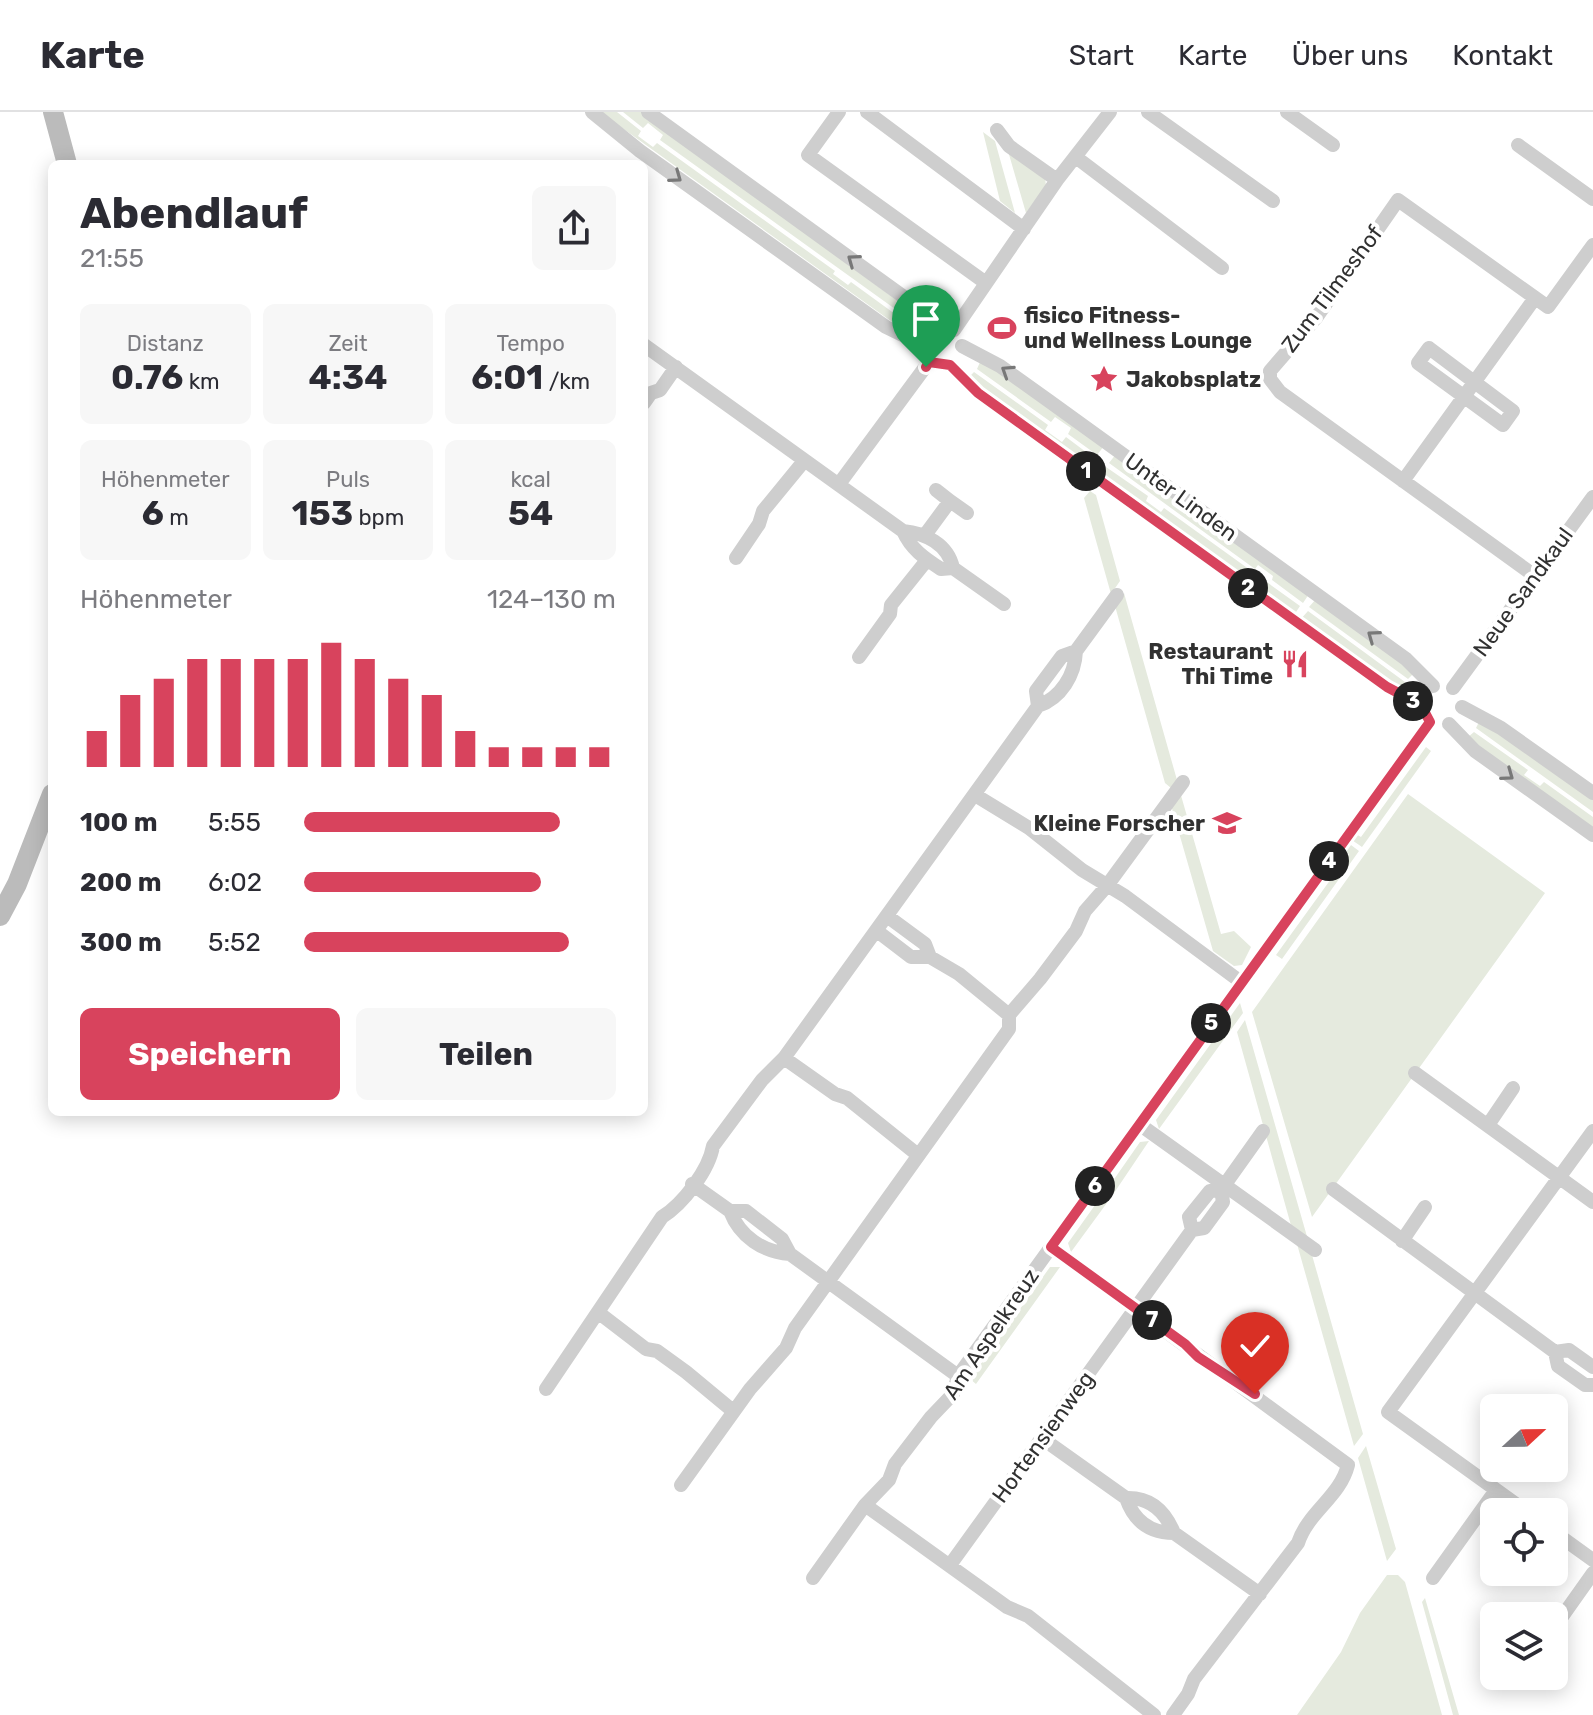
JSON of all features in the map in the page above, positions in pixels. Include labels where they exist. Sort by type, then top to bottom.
[{"type":"main road","points":[[53,112],[66,160]]},
{"type":"main road","points":[[0,916],[17,884],[48,804]]},
{"type":"street","points":[[592,112],[640,151],[886,327],[921,344],[929,362]]},
{"type":"street","points":[[648,112],[908,300],[936,326],[954,330]]},
{"type":"street","points":[[839,112],[808,155],[986,283]]},
{"type":"street","points":[[867,112],[1024,229]]},
{"type":"street","points":[[954,330],[1057,180],[1110,112]]},
{"type":"street","points":[[1148,112],[1273,201]]},
{"type":"street","points":[[1287,112],[1333,145]]},
{"type":"street","points":[[997,130],[1009,146],[1057,180]]},
{"type":"street","points":[[1518,145],[1593,199]]},
{"type":"street","points":[[634,160],[640,151]]},
{"type":"street","points":[[1077,158],[1222,268]]},
{"type":"street","name":"Zum Tilmeshof","points":[[1535,298],[1398,200],[1316,318],[1270,371],[1270,379],[1280,392],[1535,576]]},
{"type":"street","points":[[1403,481],[1535,298],[1548,307],[1593,245]]},
{"type":"street","points":[[921,344],[925,333],[936,326]]},
{"type":"street","points":[[929,362],[950,365],[960,355],[962,346],[954,330]]},
{"type":"street","name":"Unter Linden","points":[[962,346],[1000,366],[1049,401],[1406,659],[1433,686]]},
{"type":"street","points":[[648,348],[903,531],[925,535],[951,555],[953,568]]},
{"type":"street","points":[[1429,348],[1513,411],[1503,425],[1464,396],[1418,363],[1429,348]]},
{"type":"street","points":[[839,484],[929,362]]},
{"type":"street","name":"Unter Linden","points":[[950,365],[978,393],[1094,477],[1387,687],[1421,705]]},
{"type":"street","points":[[648,397],[660,390],[676,367]]},
{"type":"street","points":[[736,558],[759,524],[763,511],[804,461]]},
{"type":"street","points":[[936,490],[967,513]]},
{"type":"street","name":"Neue Sandkaul","points":[[1453,688],[1593,497]]},
{"type":"street","points":[[925,535],[950,501]]},
{"type":"street","points":[[903,531],[910,546],[927,560],[941,569],[953,568],[1004,604]]},
{"type":"street","points":[[859,657],[890,614],[891,605],[927,560]]},
{"type":"street","points":[[546,1389],[662,1217],[673,1210],[692,1184],[721,1135],[762,1080],[784,1058],[1038,706],[1036,691],[1062,656],[1076,651],[1117,595]]},
{"type":"street","points":[[1449,724],[1462,707],[1460,697],[1453,688],[1444,684],[1433,686],[1424,693],[1421,705],[1430,722],[1449,724],[1475,751],[1593,835]]},
{"type":"street","points":[[1462,707],[1501,728],[1593,793]]},
{"type":"street","name":"Am Aspelkreuz","points":[[813,1578],[865,1505],[889,1480],[895,1464],[953,1394],[958,1376],[1430,722]]},
{"type":"street","points":[[681,1485],[733,1411],[786,1348],[795,1328],[827,1282],[1009,1029],[1009,1015],[1076,931],[1085,911],[1183,782]]},
{"type":"street","points":[[975,795],[1029,828],[1106,887],[1125,896],[1241,982]]},
{"type":"street","points":[[887,916],[925,944],[930,957]]},
{"type":"street","points":[[877,931],[911,957],[930,957],[969,981],[1009,1015]]},
{"type":"street","points":[[784,1058],[835,1094],[847,1098],[918,1155]]},
{"type":"street","points":[[1415,1073],[1593,1202]]},
{"type":"street","points":[[1488,1125],[1513,1088]]},
{"type":"street","points":[[1139,1124],[1222,1188],[1315,1250]]},
{"type":"street","points":[[1136,1308],[1192,1230],[1189,1217],[1210,1191],[1222,1188],[1263,1131]]},
{"type":"street","points":[[1507,1498],[1388,1412],[1593,1131]]},
{"type":"street","points":[[692,1184],[730,1211],[746,1211],[782,1239],[790,1254],[958,1376]]},
{"type":"street","points":[[1333,1189],[1555,1352],[1558,1366],[1585,1385],[1593,1385]]},
{"type":"street","points":[[1402,1241],[1425,1207]]},
{"type":"street","points":[[1051,1247],[1348,1465],[1332,1496],[1304,1525],[1298,1543],[1194,1679],[1173,1715]]},
{"type":"street","name":"Hortensienweg","points":[[950,1565],[1136,1308]]},
{"type":"street","points":[[599,1313],[646,1349],[657,1351],[686,1372],[733,1411]]},
{"type":"street","points":[[1555,1352],[1569,1350],[1593,1367]]},
{"type":"street","points":[[1043,1439],[1126,1498],[1142,1498],[1168,1517],[1174,1533],[1260,1594]]},
{"type":"street","points":[[1433,1578],[1496,1490]]},
{"type":"street","points":[[865,1505],[1071,1648],[1089,1666],[1154,1715]]},
{"type":"street","points":[[1568,1542],[1593,1560]]},
{"type":"street","points":[[1568,1608],[1593,1573]]},
{"type":"shaded area","points":[[600,112],[617,112],[641,131],[638,136],[653,147],[657,143],[835,271],[833,274],[848,285],[851,282],[906,322],[902,329]]},
{"type":"shaded area","points":[[623,112],[641,112],[914,313],[909,319],[660,140],[663,135],[648,123],[643,128]]},
{"type":"shaded area","points":[[983,132],[995,141],[1015,213],[1000,201]]},
{"type":"shaded area","points":[[1008,151],[1045,177],[1046,186],[1026,213]]},
{"type":"shaded area","points":[[981,360],[1104,446],[1097,455],[1068,434],[1071,428],[1055,417],[1051,422],[977,369]]},
{"type":"shaded area","points":[[974,372],[1048,425],[1045,430],[1062,442],[1066,437],[1094,458],[1087,467],[969,377]]},
{"type":"shaded area","points":[[1116,454],[1309,594],[1303,603],[1272,580],[1273,576],[1258,565],[1255,569],[1109,463]]},
{"type":"shaded area","points":[[1106,467],[1148,496],[1146,501],[1161,512],[1164,508],[1300,606],[1294,615],[1100,475]]},
{"type":"shaded area","points":[[1090,491],[1096,495],[1120,581],[1111,594],[1084,498]]},
{"type":"shaded area","points":[[1124,593],[1177,780],[1171,788],[1165,783],[1115,606]]},
{"type":"shaded area","points":[[1316,599],[1414,673],[1408,679],[1309,607]]},
{"type":"shaded area","points":[[1308,611],[1405,682],[1402,689],[1300,620]]},
{"type":"shaded area","points":[[1480,720],[1593,798],[1593,812],[1476,728]]},
{"type":"shaded area","points":[[1474,732],[1528,770],[1524,775],[1540,786],[1544,782],[1593,817],[1593,830],[1482,750],[1468,737]]},
{"type":"shaded area","points":[[1426,747],[1431,751],[1362,847],[1349,838],[1354,833],[1361,837]]},
{"type":"shaded area","points":[[1180,792],[1221,934],[1234,931],[1251,947],[1242,965],[1234,966],[1213,951],[1171,805]]},
{"type":"shaded area","points":[[1408,794],[1545,893],[1312,1217],[1252,1012]]},
{"type":"shaded area","points":[[1347,842],[1359,851],[1282,959],[1276,955],[1349,854],[1342,849]]},
{"type":"shaded area","points":[[1240,1003],[1243,1013],[1159,1129],[1156,1120]]},
{"type":"shaded area","points":[[1245,1020],[1308,1240],[1292,1229],[1237,1032]]},
{"type":"shaded area","points":[[1149,1141],[1114,1193],[1108,1188],[1140,1142]]},
{"type":"shaded area","points":[[1105,1191],[1112,1196],[1071,1252],[1068,1243]]},
{"type":"shaded area","points":[[1297,1244],[1312,1255],[1363,1434],[1354,1446]]},
{"type":"shaded area","points":[[1050,1267],[1060,1267],[976,1384],[970,1379]]},
{"type":"shaded area","points":[[1366,1446],[1396,1549],[1387,1561],[1358,1458]]},
{"type":"shaded area","points":[[1387,1575],[1398,1575],[1405,1582],[1442,1715],[1297,1715],[1341,1652],[1360,1613]]},
{"type":"shaded area","points":[[1425,1598],[1459,1715],[1453,1715],[1422,1602]]},
{"type":"place","name":"fisico Fitness- und Wellness Lounge","points":[[1002,328]]},
{"type":"place","name":"Jakobsplatz","points":[[1104,379]]},
{"type":"place","name":"Restaurant Thi Time","points":[[1295,664]]},
{"type":"place","name":"Kleine Forscher","points":[[1227,823]]},
{"type":"route","points":[[926,367],[929,362],[939,366],[950,365],[978,393],[1094,477],[1387,687],[1421,705],[1430,722],[1051,1247],[1185,1344],[1198,1357],[1255,1394]]}]
